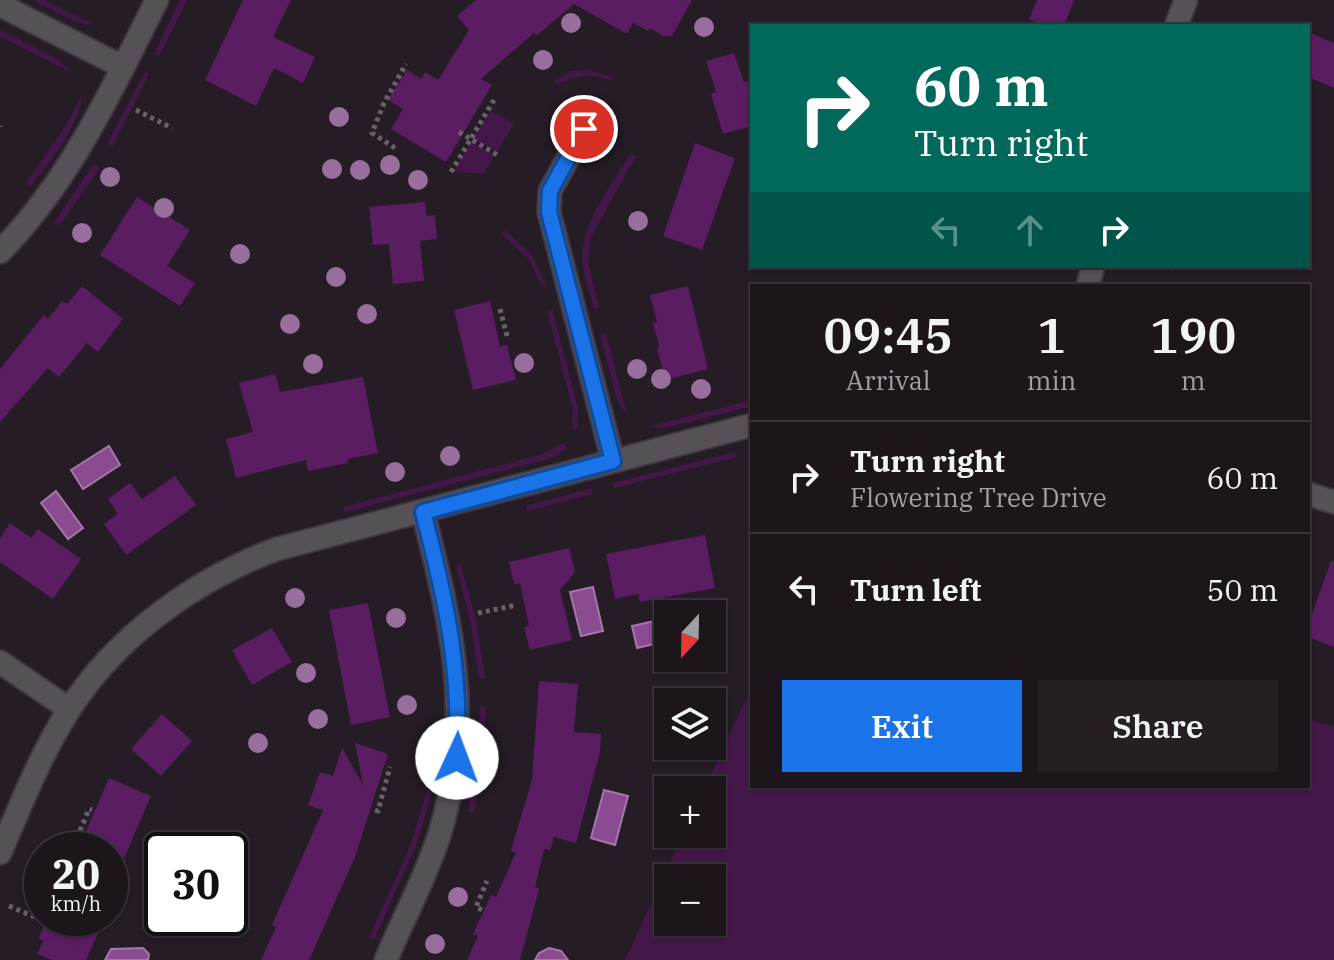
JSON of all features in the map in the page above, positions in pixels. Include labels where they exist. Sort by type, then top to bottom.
[{"type":"street","points":[[0,252],[32,217],[84,143],[157,0]]},
{"type":"street","points":[[1177,24],[1186,0]]},
{"type":"street","points":[[0,5],[123,67]]},
{"type":"street","points":[[584,129],[550,191],[549,212],[613,461]]},
{"type":"street","points":[[0,853],[35,773],[69,709],[114,655],[176,600],[249,559],[277,549],[750,426]]},
{"type":"street","points":[[1310,495],[1334,502]]},
{"type":"street","points":[[386,960],[438,839],[457,758],[458,692],[449,617],[423,512]]},
{"type":"street","points":[[0,662],[69,709]]},
{"type":"path","points":[[395,148],[372,133],[384,103],[406,64]]},
{"type":"path","points":[[451,172],[494,100]]},
{"type":"path","points":[[136,110],[172,128]]},
{"type":"path","points":[[459,132],[499,156]]},
{"type":"path","points":[[500,309],[508,340]]},
{"type":"path","points":[[478,613],[517,605]]},
{"type":"path","points":[[375,810],[378,811],[390,767]]},
{"type":"path","points":[[79,832],[89,809],[92,810]]},
{"type":"path","points":[[482,910],[476,907],[487,881]]},
{"type":"path","points":[[9,906],[24,912]]},
{"type":"shaded area","points":[[32,0],[44,0],[97,26],[76,22]]},
{"type":"shaded area","points":[[180,0],[187,0],[159,56],[154,54]]},
{"type":"shaded area","points":[[0,30],[57,59],[75,75],[0,36]]},
{"type":"shaded area","points":[[588,70],[613,77],[610,81],[597,76],[583,76],[557,85],[554,81],[572,71]]},
{"type":"shaded area","points":[[145,72],[149,74],[112,147],[107,144]]},
{"type":"shaded area","points":[[81,96],[70,131],[31,186],[26,183],[67,124]]},
{"type":"shaded area","points":[[491,110],[514,124],[497,152],[474,138]]},
{"type":"shaded area","points":[[472,142],[494,156],[484,174],[453,172]]},
{"type":"shaded area","points":[[630,154],[636,156],[591,237],[588,261],[599,308],[594,309],[583,267],[585,237],[597,208]]},
{"type":"shaded area","points":[[94,164],[100,168],[59,226],[54,222]]},
{"type":"shaded area","points":[[505,230],[532,255],[546,285],[541,285],[529,259],[501,234]]},
{"type":"shaded area","points":[[552,309],[578,408],[577,430],[572,428],[573,410],[547,311]]},
{"type":"shaded area","points":[[606,333],[627,415],[617,400],[600,335]]},
{"type":"shaded area","points":[[750,401],[750,407],[666,428],[647,427]]},
{"type":"shaded area","points":[[562,443],[567,448],[552,458],[345,512],[344,507],[543,454]]},
{"type":"shaded area","points":[[109,446],[120,465],[83,489],[71,470]]},
{"type":"shaded area","points":[[735,452],[737,457],[614,488],[613,483]]},
{"type":"shaded area","points":[[592,488],[593,494],[527,511],[526,506]]},
{"type":"shaded area","points":[[56,491],[83,528],[68,539],[41,503]]},
{"type":"shaded area","points":[[461,565],[476,619],[485,678],[479,679],[470,619],[456,566]]},
{"type":"shaded area","points":[[593,587],[603,631],[581,636],[570,592]]},
{"type":"shaded area","points":[[654,621],[654,644],[637,648],[632,626]]},
{"type":"shaded area","points":[[750,690],[750,788],[1310,788],[1310,720],[1334,726],[1334,960],[625,960],[654,897],[654,936],[726,936],[726,864],[669,864],[677,848],[726,848],[726,776],[710,776],[718,760],[726,760],[726,742]]},
{"type":"shaded area","points":[[480,706],[486,706],[483,760],[474,813],[468,812],[478,759]]},
{"type":"shaded area","points":[[427,790],[432,792],[417,843],[374,940],[369,938],[411,844]]},
{"type":"shaded area","points":[[604,790],[628,796],[615,845],[591,838]]},
{"type":"shaded area","points":[[143,948],[149,954],[148,960],[105,960],[111,949]]},
{"type":"shaded area","points":[[549,948],[561,951],[568,960],[535,960],[539,953]]},
{"type":"building","points":[[243,0],[291,0],[273,37],[315,57],[303,83],[274,68],[256,106],[205,80]]},
{"type":"building","points":[[476,0],[692,0],[672,36],[663,36],[650,28],[648,31],[633,23],[627,34],[574,4],[536,36],[534,33],[481,79],[492,85],[446,162],[391,129],[403,109],[388,100],[407,70],[421,79],[425,72],[438,80],[469,30],[457,16]]},
{"type":"building","points":[[1037,0],[1074,0],[1065,24],[1041,24],[1029,19]]},
{"type":"building","points":[[1310,33],[1334,43],[1334,88],[1310,78]]},
{"type":"building","points":[[734,53],[744,82],[750,80],[750,127],[723,134],[711,94],[716,92],[706,61]]},
{"type":"building","points":[[695,143],[735,158],[702,250],[663,236]]},
{"type":"building","points":[[137,197],[190,230],[167,266],[195,283],[180,306],[100,255]]},
{"type":"building","points":[[425,202],[426,216],[435,215],[437,239],[420,241],[424,281],[393,284],[389,244],[373,245],[369,207]]},
{"type":"building","points":[[82,286],[123,319],[98,352],[87,343],[59,377],[48,368],[0,422],[0,369],[44,315],[48,319],[62,301],[67,304]]},
{"type":"building","points":[[688,286],[708,369],[665,380],[650,295]]},
{"type":"building","points":[[490,301],[500,346],[507,345],[516,380],[473,390],[454,310]]},
{"type":"building","points":[[275,374],[280,392],[363,377],[378,453],[308,471],[306,460],[236,478],[226,439],[253,432],[239,383]]},
{"type":"building","points":[[175,476],[196,505],[126,555],[104,524],[118,514],[108,499],[130,483],[142,499]]},
{"type":"building","points":[[10,523],[31,538],[38,529],[81,559],[53,599],[0,562],[0,538]]},
{"type":"building","points":[[705,535],[715,588],[640,602],[638,594],[615,599],[606,554]]},
{"type":"building","points":[[569,548],[575,572],[560,590],[572,640],[530,650],[524,627],[529,626],[520,583],[514,584],[509,562]]},
{"type":"building","points":[[1331,561],[1334,562],[1334,647],[1310,638],[1310,619]]},
{"type":"building","points":[[368,603],[390,717],[351,725],[329,610]]},
{"type":"building","points":[[272,628],[292,662],[252,685],[232,650]]},
{"type":"building","points":[[539,681],[578,684],[574,732],[601,734],[600,752],[576,843],[554,837],[550,850],[544,849],[535,887],[539,889],[520,960],[467,960],[478,936],[473,934],[491,895],[496,897],[516,852],[511,851],[532,779]]},
{"type":"building","points":[[162,714],[192,741],[161,776],[131,749]]},
{"type":"building","points":[[355,743],[388,754],[355,857],[309,960],[261,960],[276,927],[272,925],[323,810],[308,805],[320,772],[333,776],[342,748],[363,785]]},
{"type":"building","points":[[109,778],[151,796],[128,849],[128,832],[86,832]]},
{"type":"building","points":[[97,936],[86,960],[52,960],[37,954],[43,941],[39,938]]},
{"type":"route","points":[[457,758],[459,724],[454,652],[449,617],[423,512],[613,461],[549,212],[550,191],[584,129]]}]
